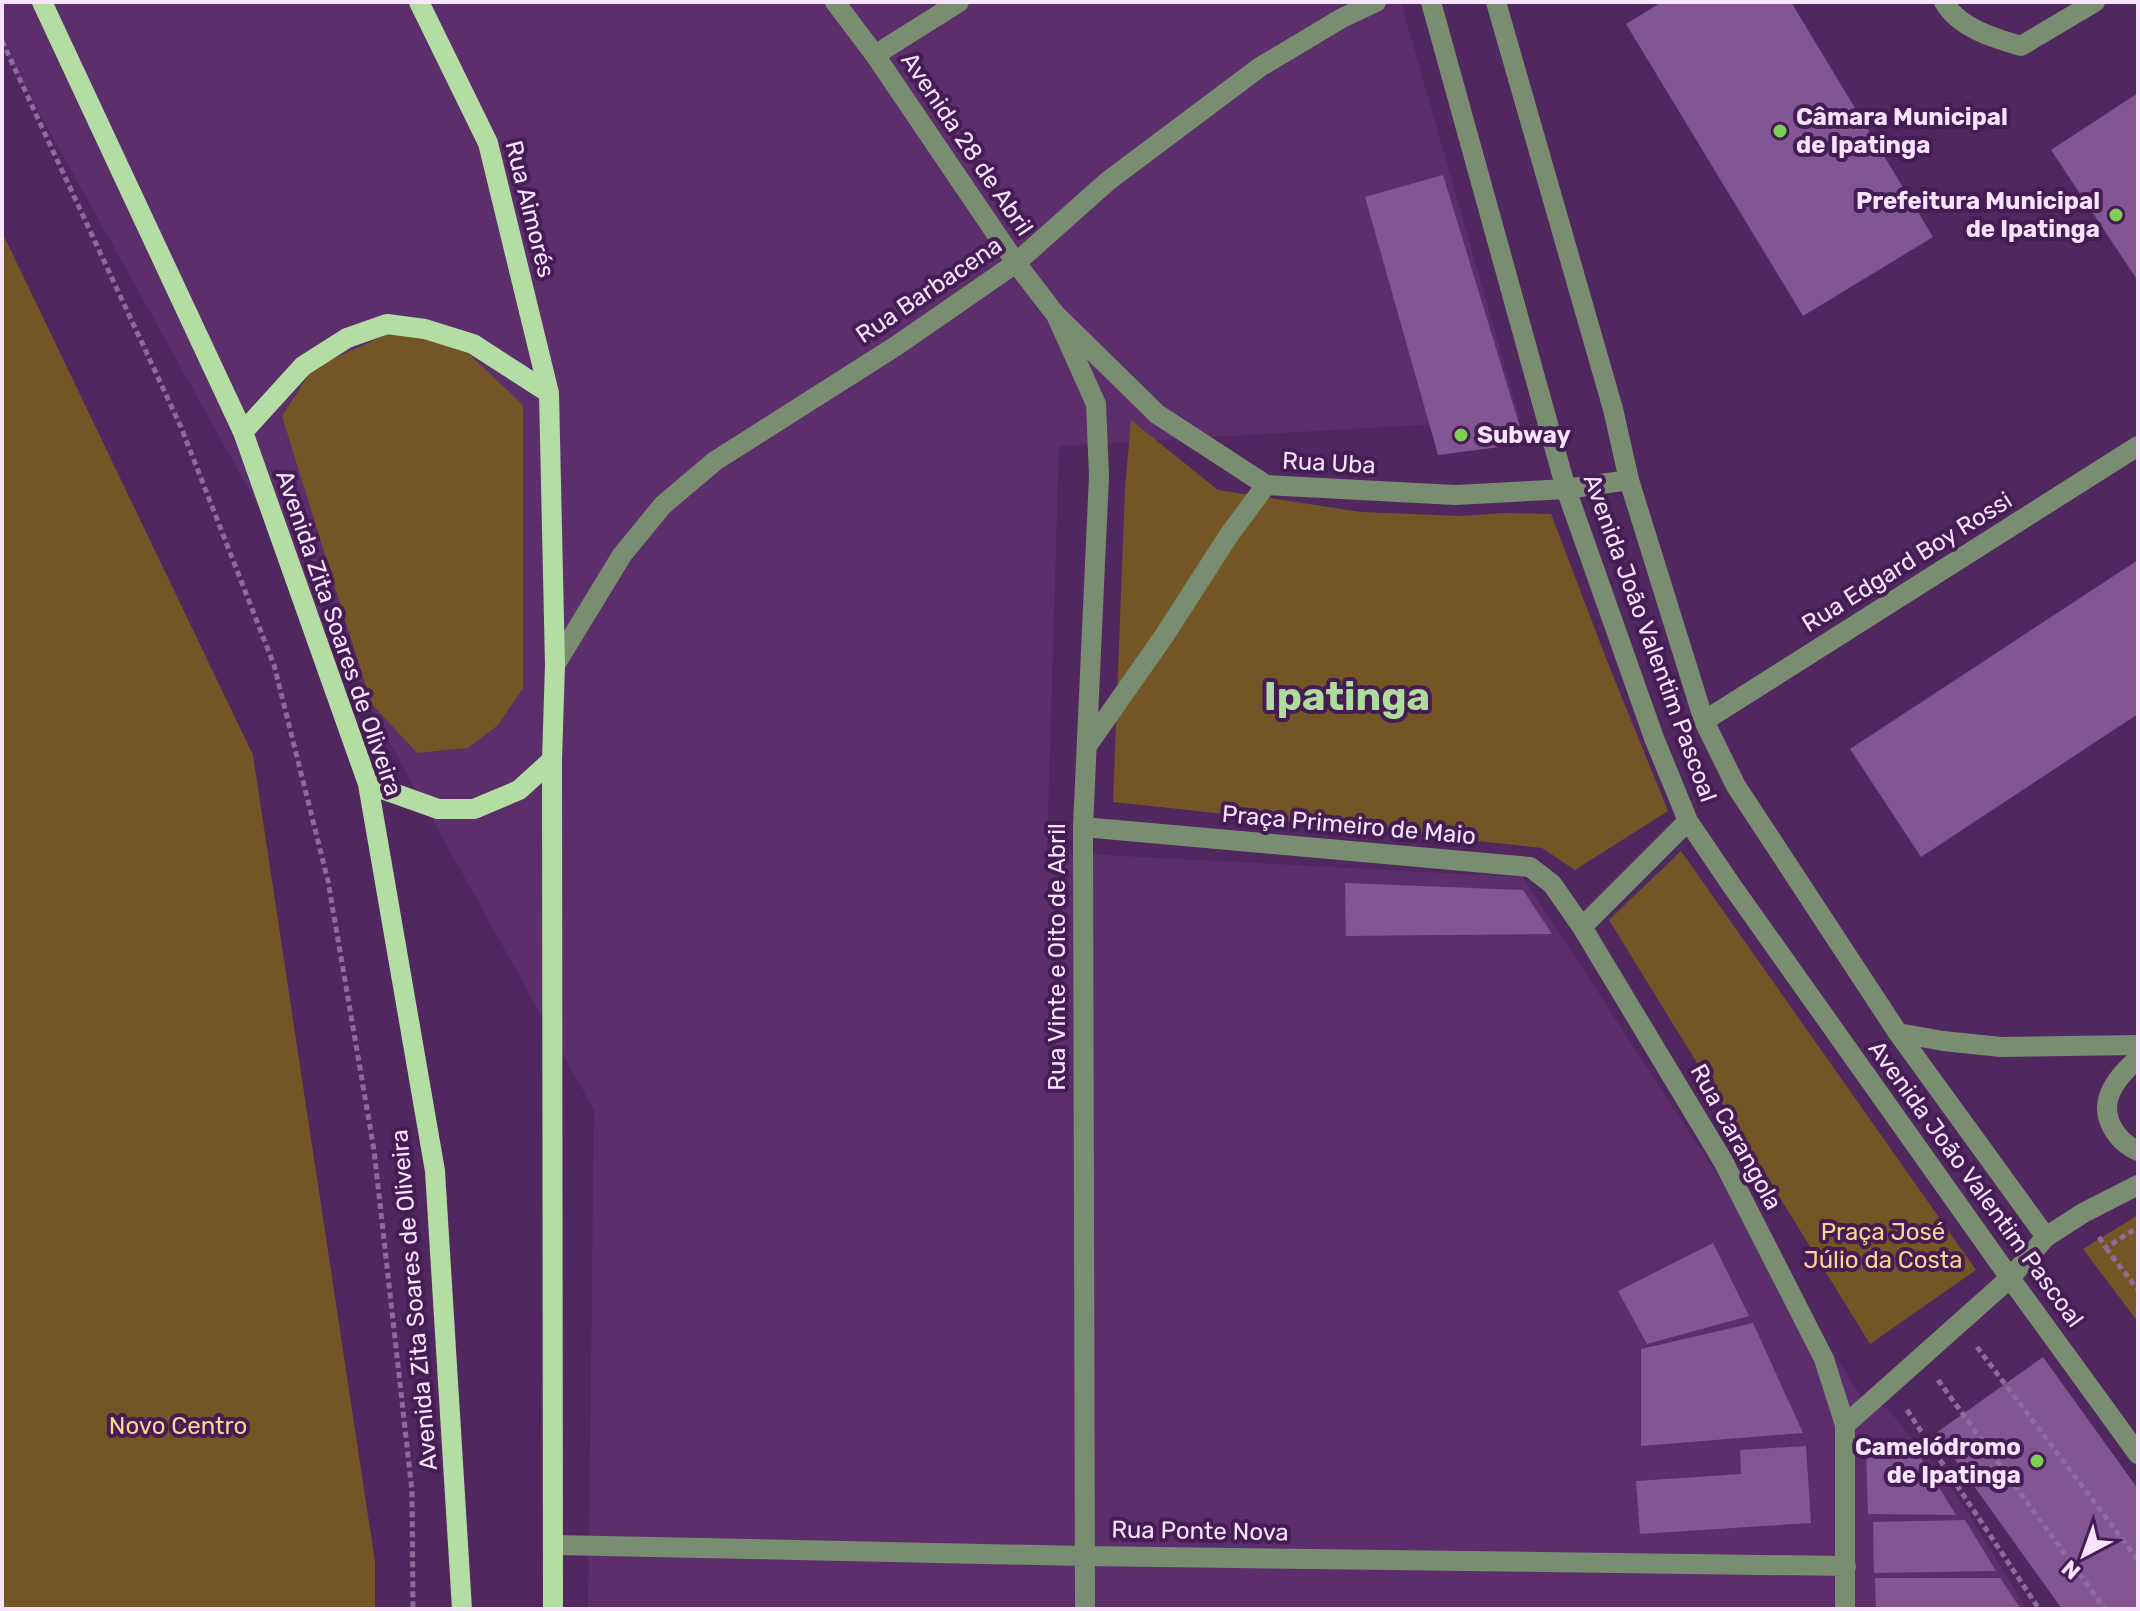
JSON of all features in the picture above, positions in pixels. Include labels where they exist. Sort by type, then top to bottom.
[{"type":"main road","name":"Avenida Zita Soares de Oliveira","points":[[42,2],[243,432],[368,784],[435,1171],[462,1609]]},
{"type":"main road","name":"Rua Aimorés","points":[[419,2],[488,143],[549,393],[555,665],[552,760]]},
{"type":"main road","points":[[243,432],[303,366],[347,338],[387,324],[425,329],[473,344],[549,393]]},
{"type":"main road","points":[[368,784],[438,809],[474,809],[519,790],[552,760]]},
{"type":"main road","points":[[552,760],[553,1609]]},
{"type":"street","name":"Avenida 28 de Abril","points":[[835,2],[875,55],[1016,263],[1056,315]]},
{"type":"street","points":[[875,55],[959,2]]},
{"type":"street","name":"Rua Barbacena","points":[[555,665],[622,555],[663,505],[715,461],[896,346],[1016,263],[1108,181],[1260,67],[1342,18],[1376,2]]},
{"type":"street","name":"Avenida João Valentim Pascoal","points":[[1431,2],[1566,489],[1654,738],[1688,821],[2138,1454]]},
{"type":"street","name":"Avenida João Valentim Pascoal","points":[[1496,2],[1613,409],[1629,480],[1704,721],[1736,786],[1898,1033],[2046,1237]]},
{"type":"street","points":[[1944,2],[1949,11],[1985,36],[2021,46],[2095,2]]},
{"type":"street","name":"Rua Uba","points":[[1056,315],[1157,414],[1266,485],[1455,495],[1566,489],[1629,480]]},
{"type":"street","name":"Rua Vinte e Oito de Abril","points":[[1056,315],[1096,404],[1099,476],[1083,827],[1085,1609]]},
{"type":"street","name":"Rua Edgard Boy Rossi","points":[[1704,721],[2138,446]]},
{"type":"street","points":[[1087,746],[1266,485]]},
{"type":"street","points":[[1582,927],[1688,821]]},
{"type":"street","name":"Praça Primeiro de Maio","points":[[1083,827],[1530,867],[1552,884],[1582,927]]},
{"type":"street","name":"Rua Carangola","points":[[1582,927],[1723,1161],[1824,1359],[1845,1425],[1845,1609]]},
{"type":"street","points":[[1898,1033],[2001,1047],[2138,1045]]},
{"type":"street","points":[[2138,1059],[2120,1076],[2108,1100],[2111,1126],[2128,1147],[2138,1151]]},
{"type":"street","points":[[1845,1425],[2010,1278],[2046,1237],[2083,1213],[2138,1185]]},
{"type":"street","name":"Rua Ponte Nova","points":[[554,1545],[1846,1566]]},
{"type":"path","points":[[2,41],[181,427],[274,665],[328,881],[374,1150],[412,1491],[413,1609]]},
{"type":"path","points":[[2106,1248],[2138,1290]]},
{"type":"path","points":[[1959,1324],[2138,1560]]},
{"type":"path","points":[[1921,1356],[2105,1609]]},
{"type":"path","points":[[1891,1385],[2039,1609]]},
{"type":"shaded area","points":[[2,2],[1401,2],[1520,419],[1059,446],[1047,852],[1523,877],[1861,1396],[1888,1409],[1955,1492],[2027,1609],[588,1609],[594,1110],[2,46]]},
{"type":"green space","name":"Novo Centro","points":[[2,232],[253,755],[375,1562],[375,1609],[2,1609]]},
{"type":"green space","points":[[401,328],[467,352],[523,405],[523,688],[498,725],[468,748],[417,753],[371,703],[282,416],[313,368]]},
{"type":"green space","points":[[1131,420],[1218,490],[1361,512],[1462,516],[1551,514],[1668,811],[1575,870],[1542,848],[1113,802],[1125,489]]},
{"type":"green space","name":"Praça José Júlio da Costa","points":[[1681,851],[1976,1270],[1870,1344],[1609,920]]},
{"type":"green space","points":[[2138,1215],[2138,1322],[2083,1249]]},
{"type":"building","name":"Câmara Municipal de Ipatinga","points":[[1662,2],[1791,2],[1933,237],[1803,316],[1626,24]]},
{"type":"building","name":"Prefeitura Municipal de Ipatinga","points":[[2138,93],[2138,281],[2051,150]]},
{"type":"building","points":[[1443,175],[1521,430],[1507,446],[1438,455],[1365,197]]},
{"type":"building","points":[[2138,560],[2138,714],[1921,857],[1850,749]]},
{"type":"building","points":[[1345,883],[1523,890],[1552,934],[1346,936]]},
{"type":"building","points":[[1713,1243],[1749,1316],[1647,1344],[1618,1291]]},
{"type":"building","points":[[1753,1323],[1803,1433],[1641,1446],[1641,1349]]},
{"type":"building","name":"Camelódromo de Ipatinga","points":[[2043,1357],[2138,1489],[2138,1609],[2062,1609],[1936,1433]]},
{"type":"building","points":[[1912,1444],[1956,1515],[1868,1514],[1866,1448]]},
{"type":"building","points":[[1806,1446],[1811,1523],[1640,1534],[1636,1481],[1741,1474],[1740,1450]]},
{"type":"building","points":[[1965,1520],[1996,1571],[1874,1573],[1873,1522]]},
{"type":"building","points":[[1875,1578],[2000,1578],[2021,1609],[1876,1609]]},
{"type":"place","name":"Câmara Municipal de Ipatinga","points":[[1780,131]]},
{"type":"place","name":"Prefeitura Municipal de Ipatinga","points":[[2116,215]]},
{"type":"place","name":"Subway","points":[[1461,435]]},
{"type":"place","name":"Camelódromo de Ipatinga","points":[[2037,1461]]},
{"type":"district","name":"Ipatinga","points":[[1347,696]]}]
